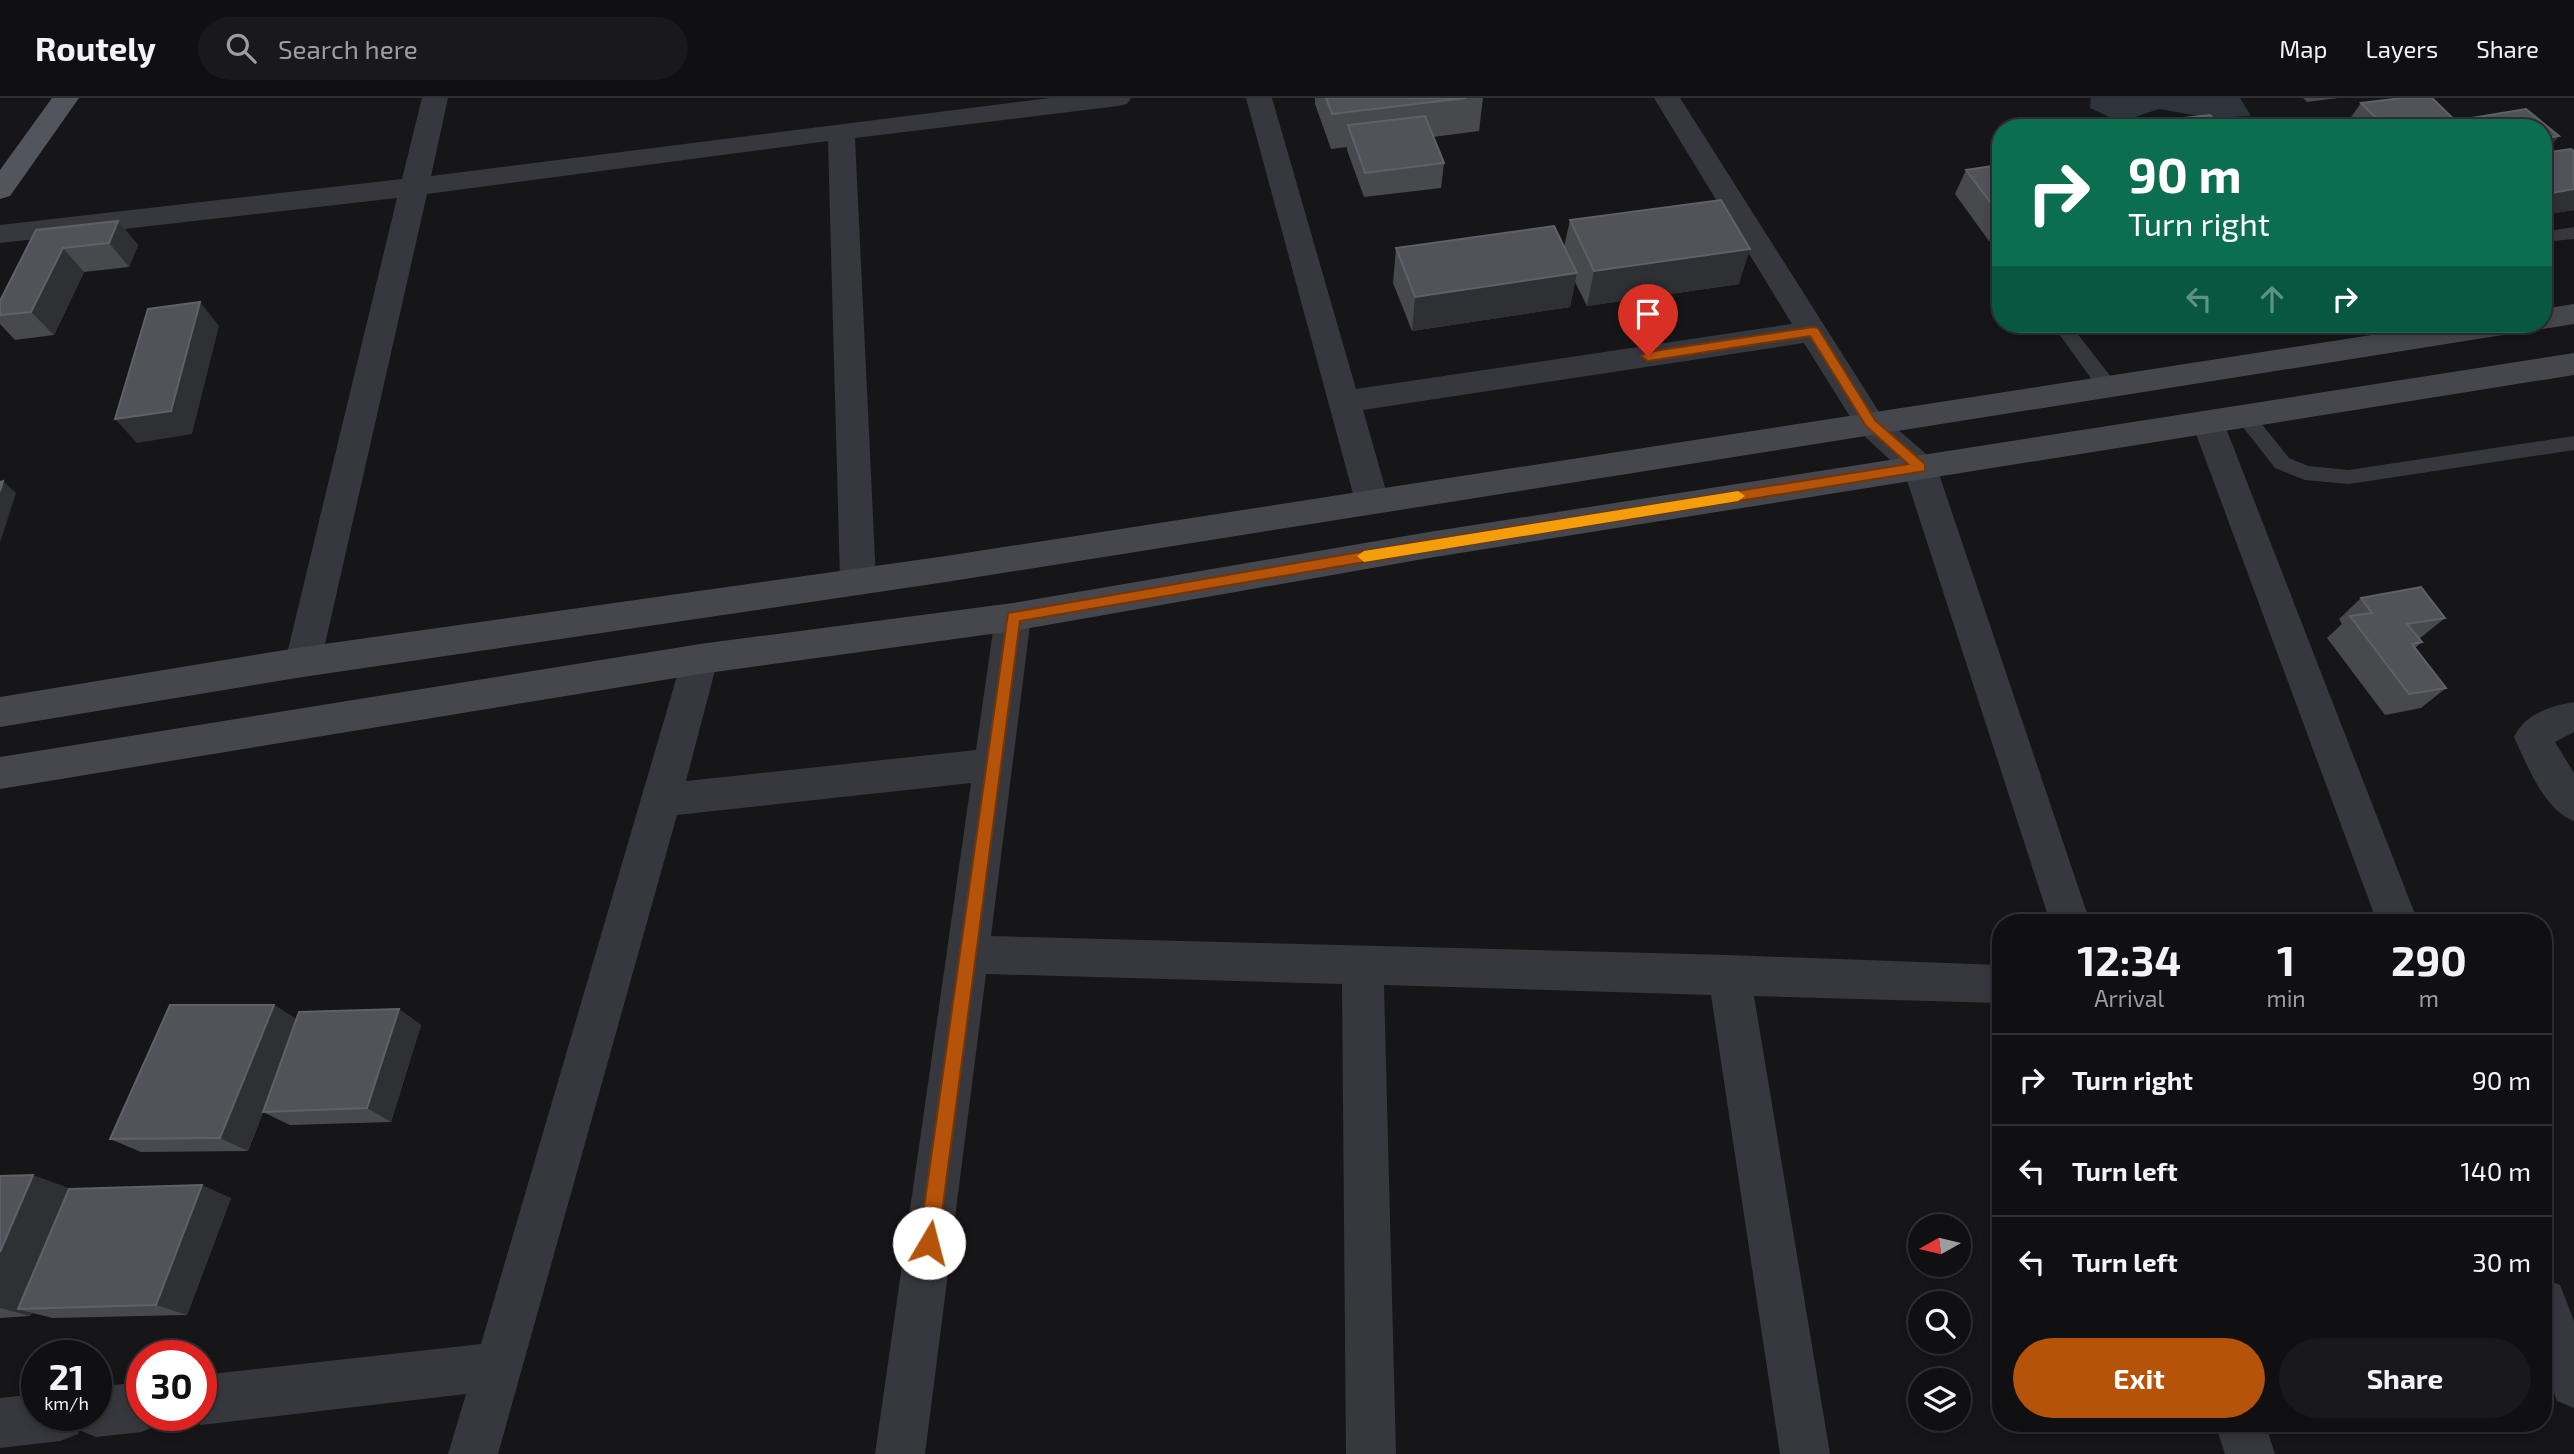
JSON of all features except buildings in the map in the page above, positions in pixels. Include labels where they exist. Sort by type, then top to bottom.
[{"type":"main road","points":[[0,190],[66,98]]},
{"type":"main road","points":[[2552,317],[2574,314]]},
{"type":"main road","points":[[0,712],[303,662],[946,569],[2451,333]]},
{"type":"main road","points":[[0,773],[700,659],[1013,617],[1429,545],[2574,364]]},
{"type":"street","points":[[303,662],[412,187],[435,98]]},
{"type":"street","points":[[0,234],[412,187],[1118,98]]},
{"type":"street","points":[[1259,98],[1372,501]]},
{"type":"street","points":[[1667,98],[1870,423],[1920,468],[2067,914]]},
{"type":"street","points":[[841,131],[858,580]]},
{"type":"street","points":[[1344,402],[1813,331]]},
{"type":"street","points":[[2208,423],[2395,914]]},
{"type":"street","points":[[900,1454],[1013,617]]},
{"type":"street","points":[[473,1454],[662,800],[700,659]]},
{"type":"street","points":[[2574,717],[2558,720],[2533,737],[2544,762],[2574,804]]},
{"type":"street","points":[[662,800],[993,764]]},
{"type":"street","points":[[967,954],[1992,984]]},
{"type":"street","points":[[1363,964],[1371,1454]]},
{"type":"street","points":[[1729,974],[1805,1454]]},
{"type":"street","points":[[2552,1326],[2574,1384]]},
{"type":"street","points":[[217,1398],[500,1366]]},
{"type":"street","points":[[0,1423],[21,1421]]},
{"type":"street","points":[[2243,1432],[2250,1454]]},
{"type":"lane","points":[[2552,236],[2574,233]]},
{"type":"lane","points":[[2068,333],[2107,386]]},
{"type":"lane","points":[[2245,417],[2282,463],[2305,473],[2349,477],[2574,443]]},
{"type":"shaded area","points":[[2091,98],[2240,98],[2251,116],[2210,118],[2159,109],[2129,119],[2114,119],[2090,108]]},
{"type":"slow traffic","points":[[1364,556],[1738,496]]},
{"type":"route","points":[[929,1243],[1013,617],[1429,545],[1920,468],[1870,423],[1813,331],[1648,356]]}]
